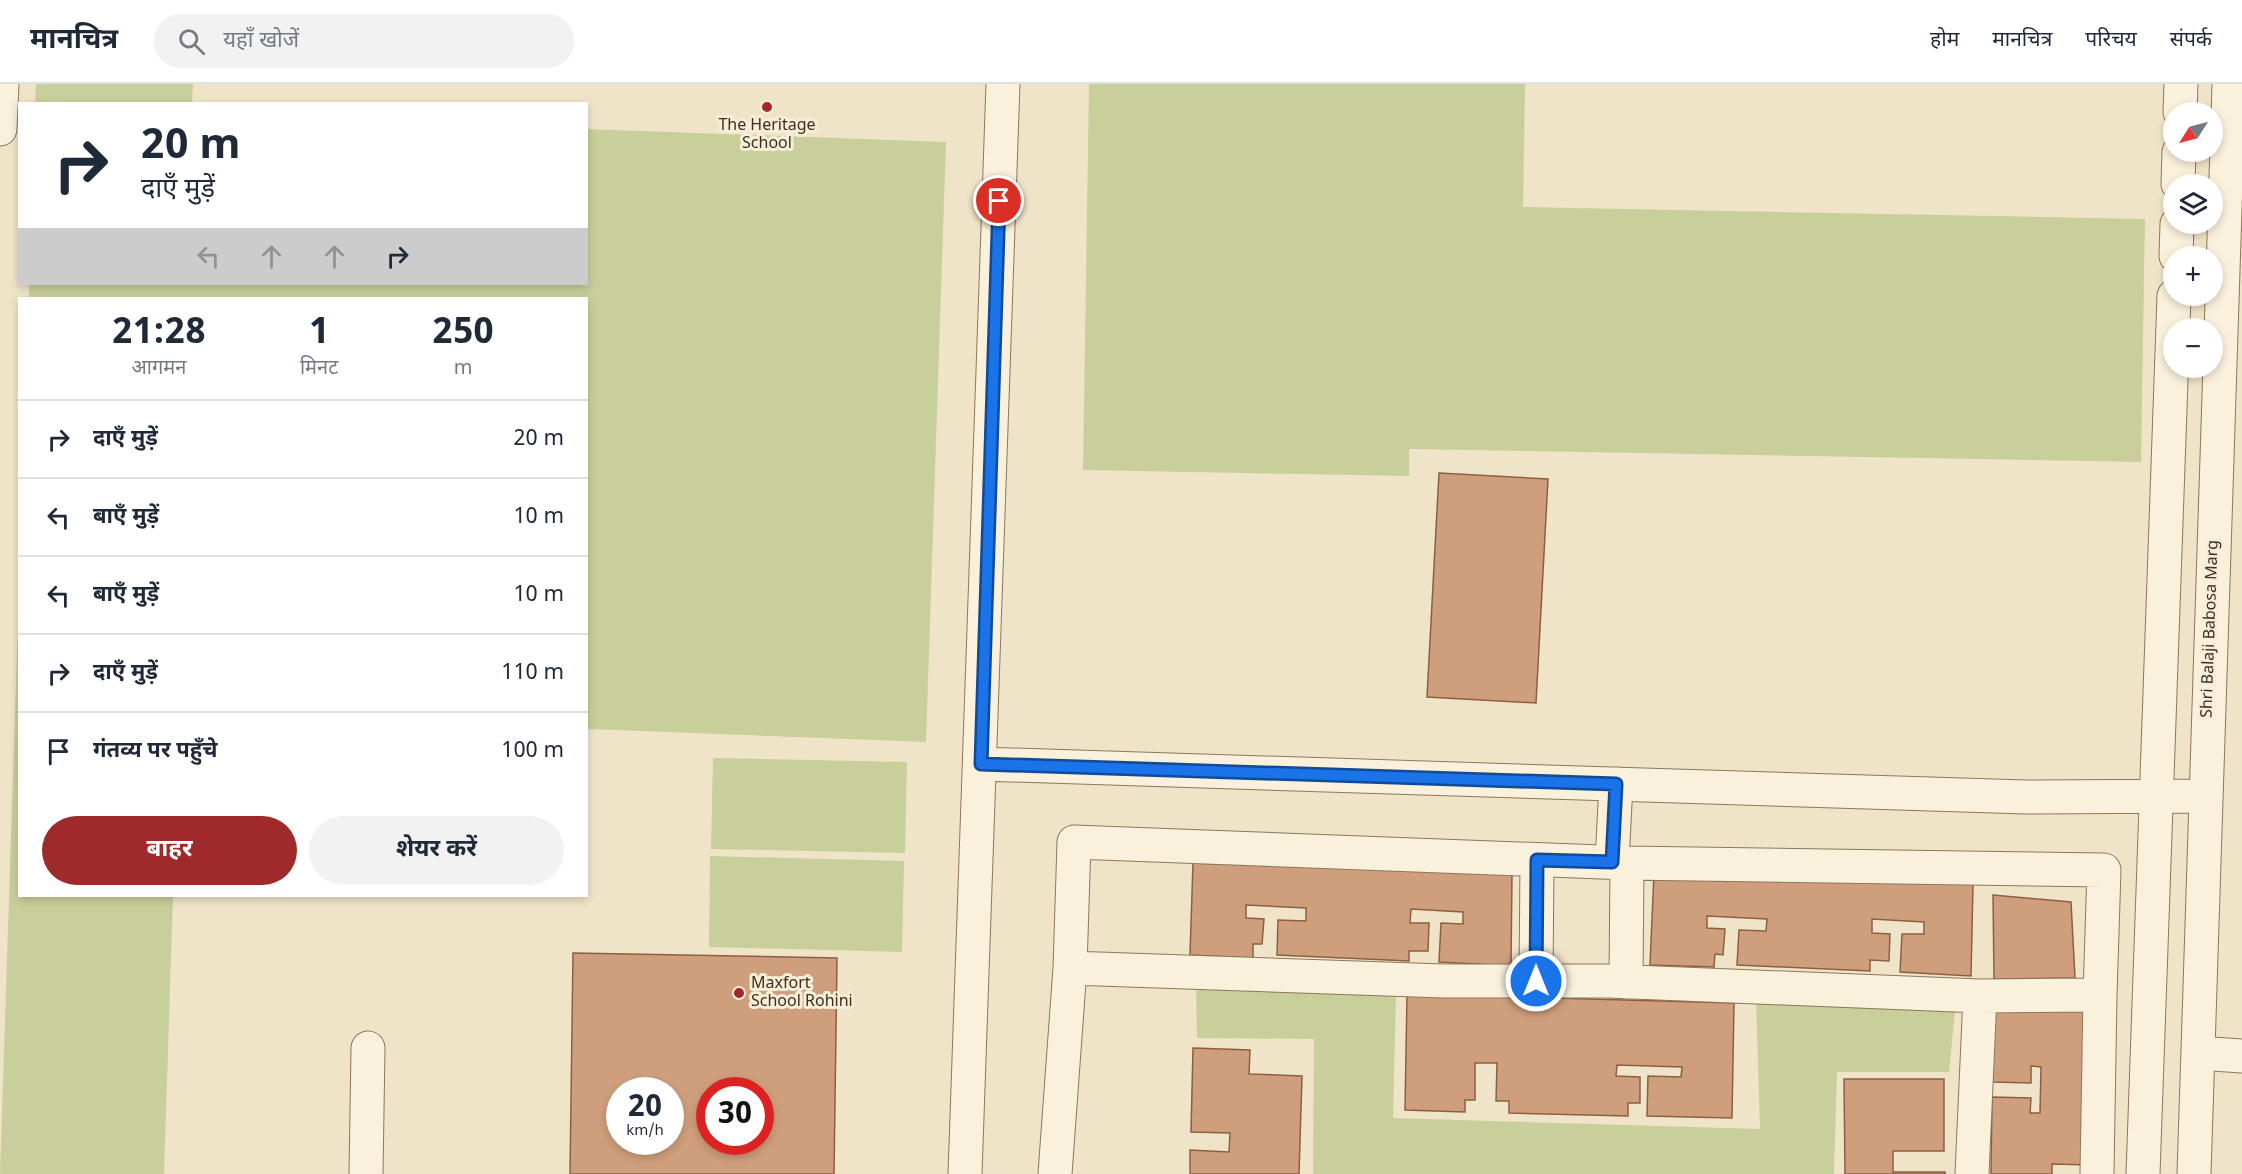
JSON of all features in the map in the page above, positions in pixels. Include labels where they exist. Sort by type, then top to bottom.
[{"type":"street","points":[[965,1174],[1003,84]]},
{"type":"street","points":[[2180,102],[2181,84]]},
{"type":"street","name":"Shri Balaji Babosa Marg","points":[[2194,1174],[2206,796],[2224,364],[2229,84]]},
{"type":"street","points":[[2143,1174],[2155,795],[2172,378]]},
{"type":"street","points":[[981,764],[2026,797],[2206,796]]},
{"type":"street","points":[[1616,784],[1626,982]]},
{"type":"street","points":[[1054,1174],[1070,968],[1074,842],[1620,863],[2104,870],[2097,1174]]},
{"type":"street","points":[[1536,981],[1537,860]]},
{"type":"street","points":[[1070,968],[1444,981],[1626,982],[1980,996],[2100,995]]},
{"type":"street","points":[[1972,1174],[1980,996]]},
{"type":"street","points":[[366,1174],[368,1048]]},
{"type":"street","points":[[2198,1053],[2242,1056]]},
{"type":"green space","points":[[36,84],[193,84],[192,102],[35,102]]},
{"type":"green space","points":[[1089,84],[1525,84],[1523,207],[2145,219],[2141,462],[1409,449],[1409,476],[1083,470]]},
{"type":"green space","points":[[588,129],[946,142],[926,742],[588,729],[588,297],[29,297],[29,285],[588,285]]},
{"type":"green space","points":[[18,621],[18,897],[173,897],[164,1174],[0,1174]]},
{"type":"green space","points":[[713,758],[907,762],[905,853],[711,849]]},
{"type":"green space","points":[[710,856],[904,861],[902,952],[709,947]]},
{"type":"green space","points":[[1196,986],[1396,995],[1393,1118],[1760,1129],[1756,998],[1955,1012],[1949,1072],[1837,1072],[1834,1174],[1313,1174],[1314,1039],[1197,1038]]},
{"type":"building","points":[[1439,473],[1548,479],[1536,703],[1427,697]]},
{"type":"building","points":[[1193,863],[1512,874],[1511,966],[1439,962],[1441,923],[1463,924],[1463,912],[1411,909],[1410,923],[1429,923],[1428,951],[1409,951],[1409,961],[1277,955],[1278,920],[1306,921],[1306,908],[1246,905],[1246,918],[1264,919],[1262,944],[1253,944],[1253,958],[1190,955]]},
{"type":"building","points":[[1654,873],[1973,884],[1971,976],[1900,972],[1902,934],[1924,934],[1924,922],[1872,919],[1872,933],[1890,934],[1889,961],[1870,960],[1870,971],[1737,965],[1739,930],[1766,931],[1767,919],[1707,916],[1707,928],[1725,929],[1723,955],[1715,954],[1714,967],[1650,965]]},
{"type":"building","points":[[1993,895],[2071,902],[2075,978],[1994,979]]},
{"type":"building","points":[[573,953],[837,958],[834,1174],[570,1174]]},
{"type":"building","points":[[1407,994],[1734,1003],[1732,1118],[1647,1116],[1648,1076],[1681,1077],[1682,1067],[1617,1065],[1616,1076],[1640,1077],[1640,1103],[1628,1103],[1628,1116],[1509,1113],[1509,1101],[1496,1101],[1497,1063],[1475,1063],[1475,1100],[1465,1100],[1465,1112],[1405,1110]]},
{"type":"building","points":[[1993,1007],[2092,1009],[2091,1165],[2052,1164],[2052,1174],[1991,1174],[1992,1097],[2031,1098],[2030,1113],[2040,1113],[2041,1067],[2031,1066],[2031,1083],[1992,1082]]},
{"type":"building","points":[[1193,1048],[1250,1050],[1249,1074],[1302,1076],[1299,1174],[1190,1174],[1190,1150],[1229,1152],[1230,1133],[1191,1132]]},
{"type":"building","points":[[1844,1079],[1944,1079],[1944,1151],[1893,1151],[1893,1172],[1945,1172],[1945,1174],[1845,1174]]},
{"type":"place","name":"The Heritage School","points":[[767,107]]},
{"type":"place","name":"Maxfort School Rohini","points":[[739,993]]},
{"type":"route","points":[[999,201],[981,764],[1616,784],[1612,862],[1537,860],[1536,981]]}]
